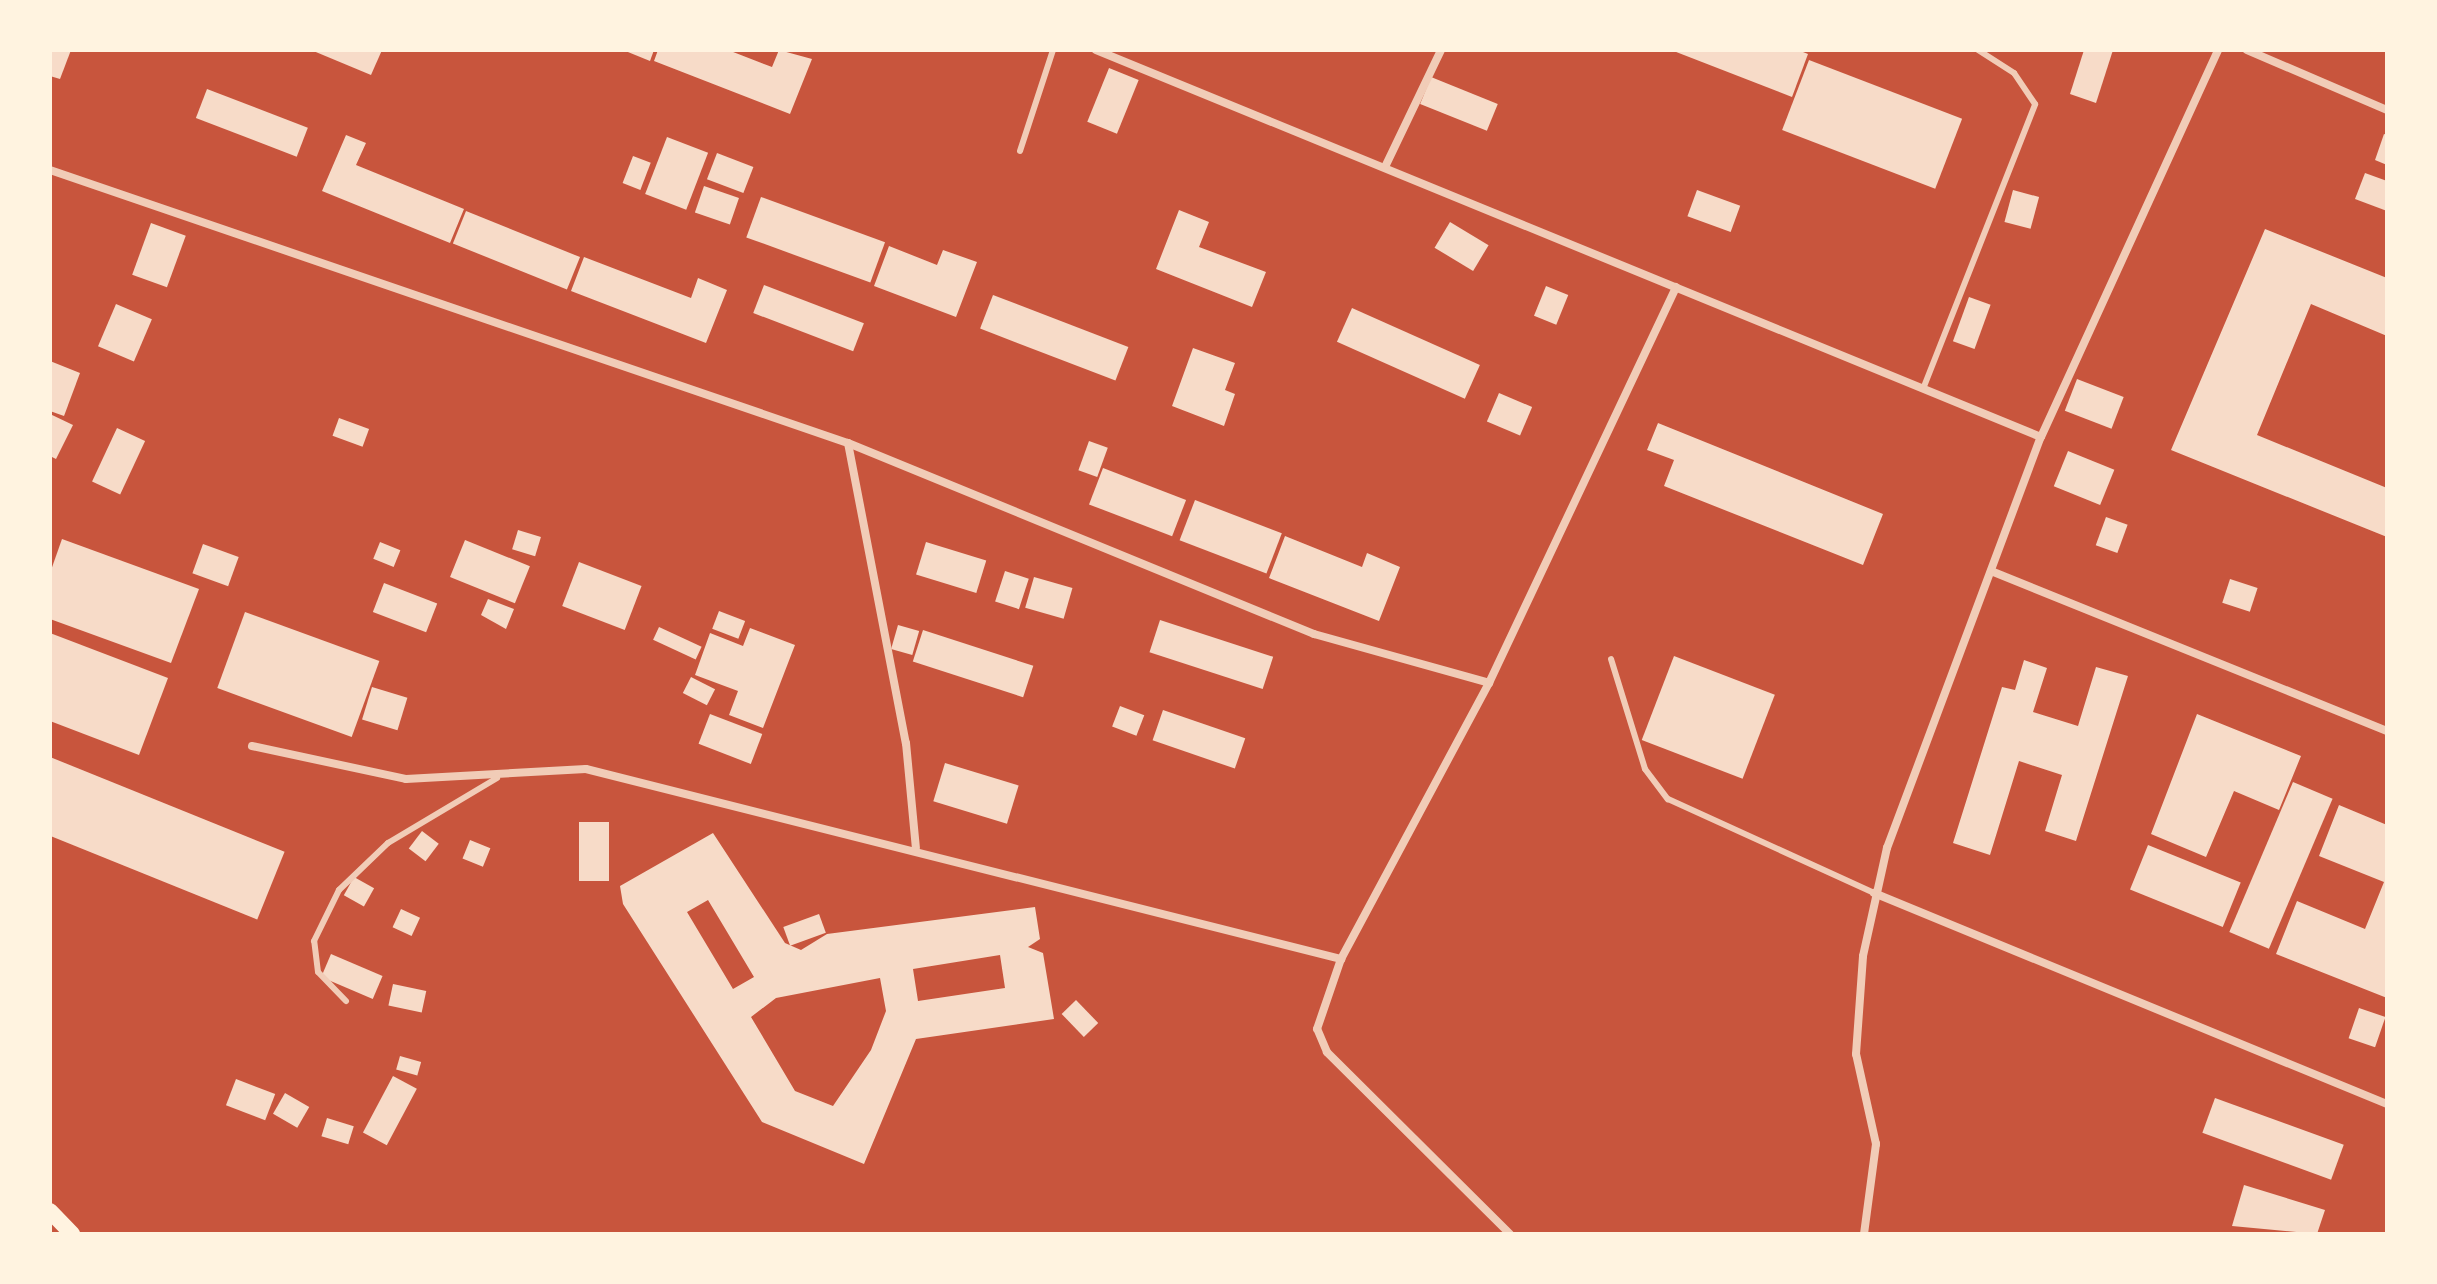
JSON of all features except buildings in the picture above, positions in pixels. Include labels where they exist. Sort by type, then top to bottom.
[{"type":"main road","points":[[50,1211],[72,1234]]},
{"type":"street","points":[[1096,50],[2041,437]]},
{"type":"street","points":[[1385,167],[1441,50]]},
{"type":"street","points":[[1864,1234],[1876,1144],[1856,1054],[1874,893],[2041,437],[2218,50]]},
{"type":"street","points":[[2247,50],[2387,110]]},
{"type":"street","points":[[50,170],[848,443],[1314,634],[1489,683]]},
{"type":"street","points":[[1510,1234],[1320,1043],[1319,1015],[1341,959],[1489,683],[1676,287]]},
{"type":"street","points":[[848,443],[906,743],[916,848]]},
{"type":"street","points":[[1991,571],[2387,731]]},
{"type":"street","points":[[252,746],[406,779],[497,778],[586,769],[916,848],[1341,959]]},
{"type":"street","points":[[1874,893],[2387,1104]]},
{"type":"lane","points":[[1020,151],[1053,50]]},
{"type":"lane","points":[[1923,389],[2035,104],[2014,73],[1978,50]]},
{"type":"lane","points":[[1611,659],[1645,769],[1668,799],[1874,893]]},
{"type":"lane","points":[[346,1001],[318,972],[314,941],[339,890],[388,843],[497,778]]}]
